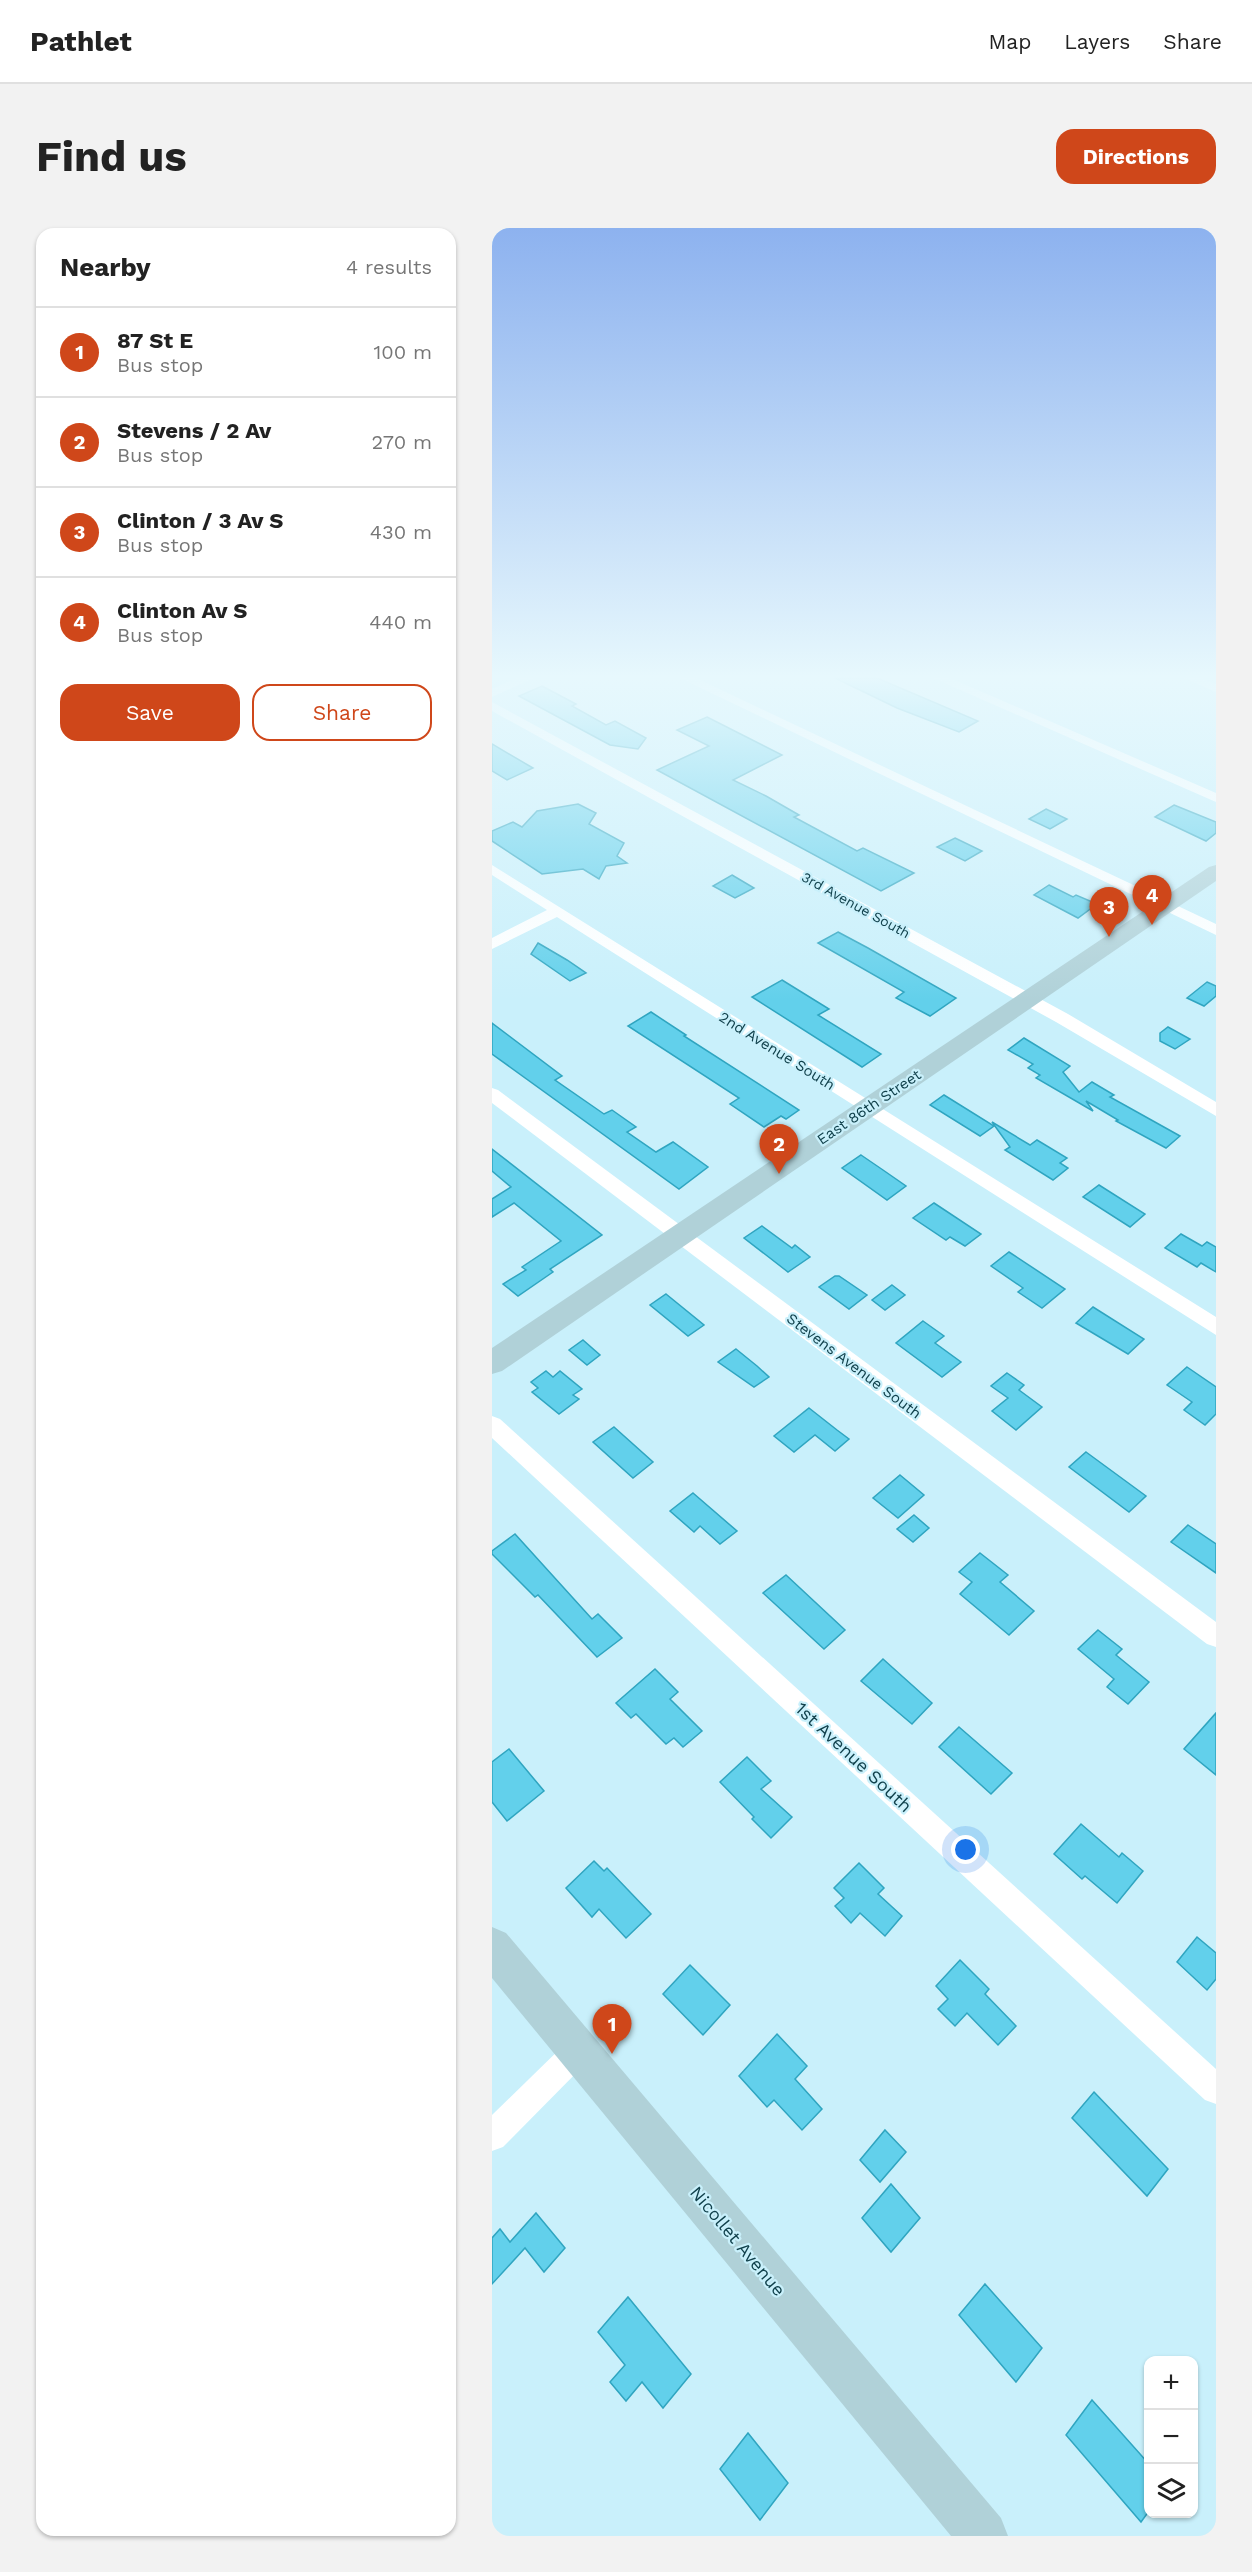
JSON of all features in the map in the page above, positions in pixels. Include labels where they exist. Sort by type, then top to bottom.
[{"type":"street","name":"3rd Avenue South","points":[[638,786],[1131,1057],[1216,1110]]},
{"type":"street","points":[[912,786],[1216,930]]},
{"type":"street","points":[[1188,786],[1216,798]]},
{"type":"street","name":"2nd Avenue South","points":[[492,869],[1216,1327]]},
{"type":"street","name":"East 86th Street","points":[[492,1363],[1216,871]]},
{"type":"street","points":[[492,944],[557,911]]},
{"type":"street","name":"Stevens Avenue South","points":[[492,1094],[1216,1636]]},
{"type":"street","name":"1st Avenue South","points":[[492,1425],[1216,2089]]},
{"type":"street","name":"Nicollet Avenue","points":[[492,1947],[983,2536]]},
{"type":"street","points":[[492,2136],[579,2050]]},
{"type":"building","points":[[686,786],[745,786],[799,815],[794,817],[857,851],[863,848],[914,873],[881,891]]},
{"type":"building","points":[[578,804],[596,813],[589,824],[624,843],[617,856],[627,863],[606,866],[599,879],[583,869],[542,874],[492,841],[492,831],[513,822],[522,827],[537,811]]},
{"type":"building","points":[[1174,805],[1216,822],[1216,833],[1206,841],[1155,817]]},
{"type":"building","points":[[1046,809],[1067,819],[1050,829],[1029,819]]},
{"type":"building","points":[[955,838],[982,851],[965,861],[937,847]]},
{"type":"building","points":[[732,875],[754,888],[735,898],[713,886]]},
{"type":"building","points":[[1049,885],[1073,897],[1076,895],[1097,904],[1078,918],[1034,895]]},
{"type":"building","points":[[838,932],[956,998],[930,1016],[896,998],[904,992],[818,943]]},
{"type":"building","points":[[538,943],[586,973],[570,981],[531,954]]},
{"type":"building","points":[[782,980],[829,1009],[818,1015],[881,1054],[862,1067],[752,997]]},
{"type":"building","points":[[1207,982],[1216,986],[1216,996],[1204,1006],[1187,998]]},
{"type":"building","points":[[651,1012],[799,1110],[786,1119],[781,1116],[764,1127],[730,1104],[739,1098],[628,1026]]},
{"type":"building","points":[[492,1023],[562,1076],[555,1080],[604,1114],[612,1110],[636,1127],[627,1132],[656,1152],[673,1142],[708,1167],[679,1189],[492,1054]]},
{"type":"building","points":[[1168,1027],[1190,1039],[1175,1049],[1160,1041],[1160,1033]]},
{"type":"building","points":[[1024,1038],[1070,1066],[1063,1072],[1079,1092],[1092,1082],[1114,1095],[1110,1097],[1180,1136],[1166,1148],[1116,1121],[1118,1120],[1086,1101],[1093,1111],[1036,1078],[1040,1075],[1028,1068],[1033,1064],[1008,1050]]},
{"type":"building","points":[[944,1095],[994,1126],[980,1136],[930,1105]]},
{"type":"building","points":[[992,1122],[1030,1145],[1037,1140],[1067,1158],[1060,1163],[1068,1168],[1053,1180],[1005,1150],[1010,1147]]},
{"type":"building","points":[[492,1149],[602,1235],[550,1269],[553,1272],[518,1296],[503,1284],[526,1270],[522,1267],[561,1241],[514,1203],[492,1217],[492,1199],[511,1187],[492,1171]]},
{"type":"building","points":[[861,1155],[906,1186],[887,1200],[842,1168]]},
{"type":"building","points":[[1099,1185],[1145,1214],[1130,1227],[1083,1197]]},
{"type":"building","points":[[934,1203],[981,1234],[965,1246],[950,1237],[946,1240],[913,1218]]},
{"type":"building","points":[[762,1226],[792,1248],[795,1245],[810,1257],[788,1272],[744,1238]]},
{"type":"building","points":[[1181,1234],[1202,1246],[1207,1242],[1216,1247],[1216,1272],[1201,1263],[1197,1267],[1165,1248]]},
{"type":"building","points":[[1009,1252],[1065,1289],[1042,1308],[1018,1292],[1023,1288],[991,1266]]},
{"type":"building","points":[[835,1276],[839,1276],[867,1295],[849,1309],[819,1287]]},
{"type":"building","points":[[892,1285],[905,1295],[885,1310],[872,1300]]},
{"type":"building","points":[[666,1294],[704,1325],[688,1336],[650,1305]]},
{"type":"building","points":[[1093,1307],[1144,1339],[1128,1354],[1076,1323]]},
{"type":"building","points":[[923,1321],[944,1336],[935,1343],[961,1362],[942,1377],[896,1343]]},
{"type":"building","points":[[583,1340],[600,1355],[587,1365],[569,1350]]},
{"type":"building","points":[[736,1349],[769,1377],[754,1387],[718,1362]]},
{"type":"building","points":[[1187,1367],[1216,1387],[1216,1414],[1205,1425],[1184,1410],[1192,1402],[1167,1385]]},
{"type":"building","points":[[546,1371],[553,1377],[560,1371],[582,1389],[573,1395],[579,1399],[559,1414],[532,1392],[538,1388],[531,1382]]},
{"type":"building","points":[[1007,1373],[1024,1385],[1019,1390],[1042,1407],[1016,1430],[992,1411],[1008,1398],[991,1386]]},
{"type":"building","points":[[809,1408],[849,1439],[835,1451],[815,1435],[794,1452],[774,1436]]},
{"type":"building","points":[[614,1427],[653,1462],[633,1478],[593,1442]]},
{"type":"building","points":[[1086,1452],[1146,1496],[1129,1512],[1069,1467]]},
{"type":"building","points":[[900,1475],[924,1495],[898,1518],[873,1498]]},
{"type":"building","points":[[693,1493],[737,1531],[720,1544],[700,1526],[694,1532],[670,1511]]},
{"type":"building","points":[[914,1515],[929,1528],[913,1542],[897,1529]]},
{"type":"building","points":[[1188,1525],[1216,1544],[1216,1573],[1171,1542]]},
{"type":"building","points":[[515,1534],[592,1619],[598,1614],[622,1638],[597,1657],[538,1595],[535,1597],[492,1554],[492,1551]]},
{"type":"building","points":[[980,1553],[1008,1575],[1000,1582],[1034,1611],[1009,1635],[960,1594],[972,1582],[959,1572]]},
{"type":"building","points":[[786,1575],[845,1630],[824,1649],[763,1593]]},
{"type":"building","points":[[1098,1630],[1122,1649],[1116,1655],[1149,1682],[1128,1704],[1107,1687],[1114,1679],[1078,1649]]},
{"type":"building","points":[[883,1659],[932,1703],[912,1724],[861,1681]]},
{"type":"building","points":[[655,1669],[678,1692],[670,1699],[702,1731],[683,1747],[674,1738],[666,1744],[636,1714],[631,1718],[616,1703]]},
{"type":"building","points":[[1216,1713],[1216,1775],[1184,1749]]},
{"type":"building","points":[[959,1727],[1012,1773],[991,1794],[939,1747]]},
{"type":"building","points":[[509,1749],[544,1791],[507,1821],[492,1802],[492,1762]]},
{"type":"building","points":[[747,1757],[771,1781],[761,1789],[792,1817],[771,1838],[720,1782]]},
{"type":"building","points":[[1081,1824],[1119,1857],[1122,1853],[1143,1871],[1117,1903],[1085,1876],[1082,1879],[1054,1854]]},
{"type":"building","points":[[594,1861],[604,1871],[607,1868],[651,1914],[626,1938],[599,1909],[592,1917],[566,1888]]},
{"type":"building","points":[[859,1863],[884,1888],[878,1894],[902,1916],[885,1936],[860,1913],[851,1923],[835,1906],[844,1898],[834,1888]]},
{"type":"building","points":[[1197,1937],[1216,1953],[1216,1979],[1207,1990],[1177,1962]]},
{"type":"building","points":[[960,1960],[989,1989],[985,1994],[1016,2026],[998,2045],[967,2013],[955,2026],[938,2009],[948,1999],[936,1986]]},
{"type":"building","points":[[690,1965],[730,2005],[703,2035],[663,1994]]},
{"type":"building","points":[[777,2034],[807,2066],[795,2079],[822,2109],[802,2130],[774,2100],[767,2107],[739,2076]]},
{"type":"building","points":[[1094,2092],[1168,2169],[1147,2196],[1072,2118]]},
{"type":"building","points":[[885,2130],[906,2152],[880,2182],[860,2160]]},
{"type":"building","points":[[891,2184],[920,2218],[891,2252],[862,2218]]},
{"type":"building","points":[[536,2213],[565,2248],[544,2272],[525,2248],[492,2284],[492,2238],[500,2229],[510,2242]]},
{"type":"building","points":[[985,2284],[1042,2348],[1016,2382],[959,2315]]},
{"type":"building","points":[[628,2297],[691,2374],[663,2408],[642,2382],[626,2401],[610,2382],[625,2365],[598,2332]]},
{"type":"building","points":[[1092,2400],[1144,2458],[1144,2518],[1141,2522],[1066,2435]]},
{"type":"building","points":[[748,2433],[788,2483],[760,2520],[720,2469]]},
{"type":"place","name":"Clinton Av S","points":[[1152,925]]},
{"type":"place","name":"Clinton / 3 Av S","points":[[1109,937]]},
{"type":"place","name":"Stevens / 2 Av","points":[[779,1174]]},
{"type":"place","name":"87 St E","points":[[612,2054]]}]
